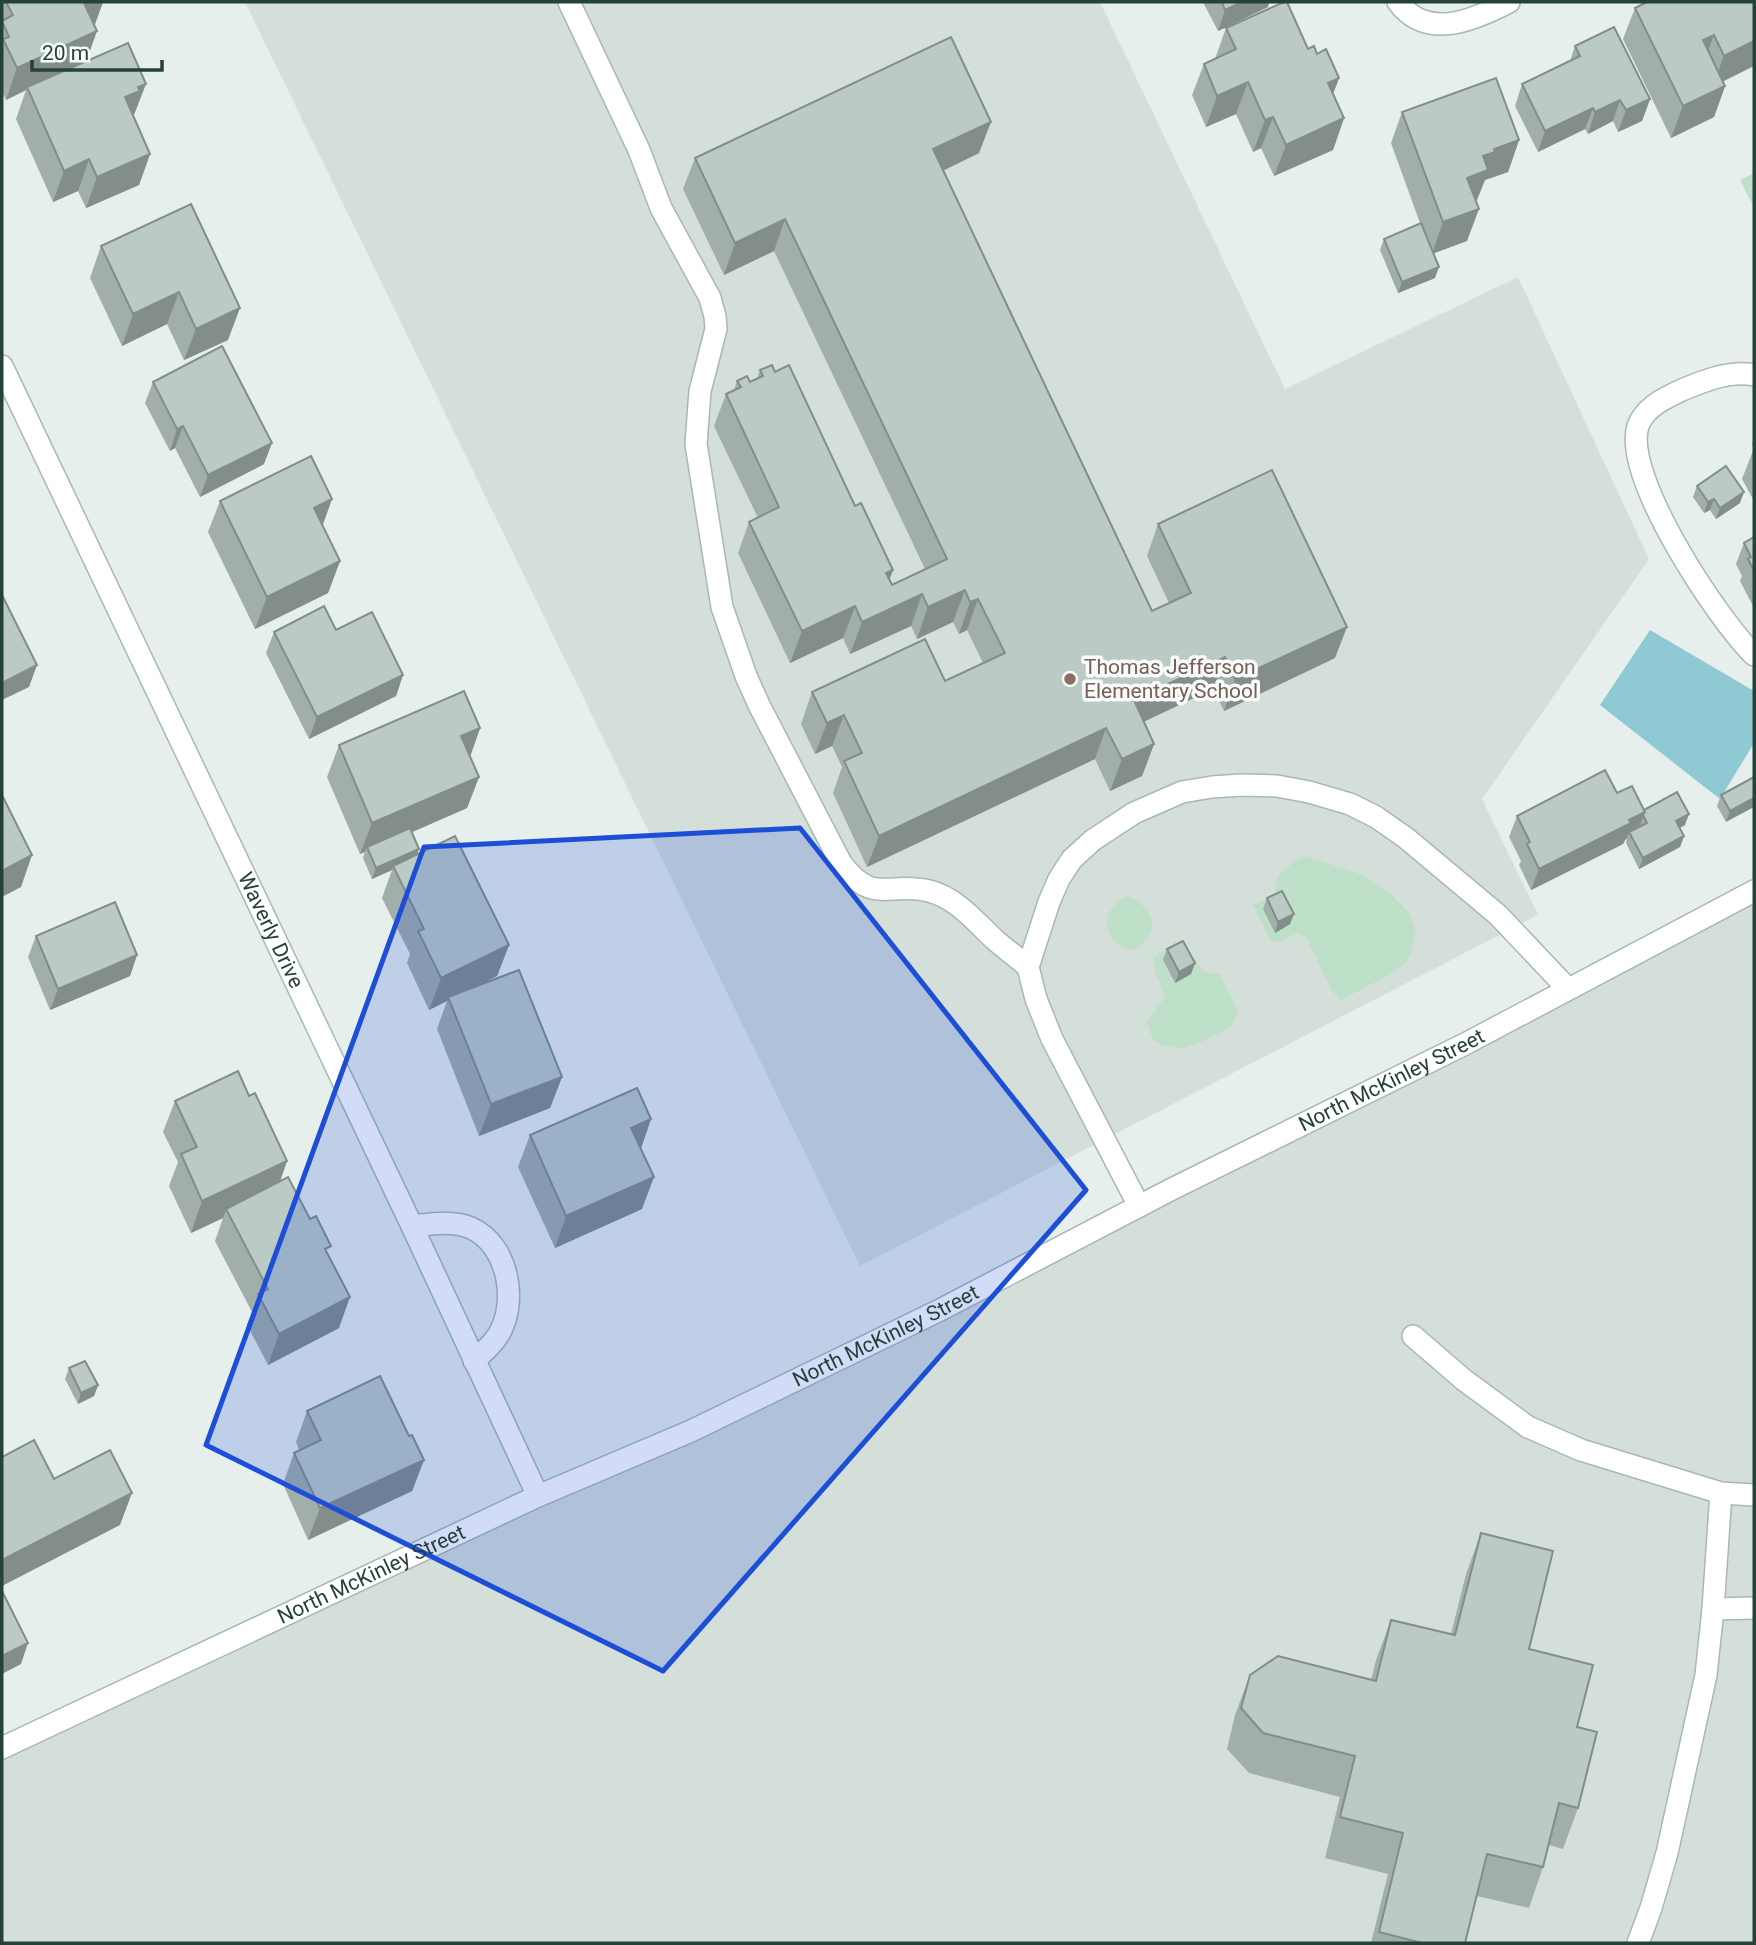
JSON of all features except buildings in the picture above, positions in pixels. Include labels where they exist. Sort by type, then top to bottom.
[{"type":"street","points":[[569,2],[639,150],[661,208],[710,298],[715,316],[714,342],[700,391],[696,444],[722,607],[759,705],[841,863],[851,877],[863,886],[886,891],[910,888],[930,891],[943,897],[960,907],[1028,967]]},
{"type":"street","points":[[1398,2],[1406,13],[1424,23],[1454,23],[1481,16],[1509,2]]},
{"type":"street","name":"Waverly Drive","points":[[2,366],[538,1496]]},
{"type":"street","points":[[1754,375],[1746,373],[1725,376],[1698,383],[1665,397],[1643,416],[1637,440],[1640,461],[1665,524],[1694,577],[1739,640],[1754,655]]},
{"type":"street","points":[[1139,1206],[1052,1039],[1036,999],[1028,967],[1059,879],[1072,859],[1093,840],[1134,813],[1182,792],[1242,785],[1278,786],[1328,796],[1350,804],[1376,817],[1406,838],[1498,915],[1568,989]]},
{"type":"street","name":"North McKinley Street","points":[[2,1748],[538,1496],[704,1425],[940,1310],[1139,1206],[1465,1044],[1754,891]]},
{"type":"street","points":[[412,1226],[442,1223],[470,1228],[486,1238],[503,1267],[509,1284],[506,1318],[497,1338],[474,1361]]},
{"type":"street","points":[[1413,1336],[1464,1380],[1528,1427],[1581,1450],[1721,1493],[1754,1495]]},
{"type":"street","points":[[1638,1943],[1667,1853],[1706,1675],[1721,1493]]},
{"type":"street","points":[[1713,1609],[1754,1608]]},
{"type":"highlighted area","points":[[800,828],[1086,1190],[663,1671],[206,1445],[424,847]]},
{"type":"shaded area","name":"Thomas Jefferson Elementary School","points":[[245,2],[1100,2],[1285,389],[1518,277],[1649,559],[1482,799],[1538,915],[860,1266]]},
{"type":"shaded area","points":[[1754,891],[1754,1943],[2,1943],[2,1748],[691,1431]]},
{"type":"green space","points":[[1754,173],[1754,208],[1740,180]]},
{"type":"green space","points":[[1306,856],[1360,874],[1388,891],[1409,912],[1416,932],[1406,963],[1391,974],[1341,1000],[1332,991],[1306,937],[1297,933],[1276,943],[1270,939],[1253,905],[1275,895],[1280,876]]},
{"type":"green space","points":[[1127,896],[1142,905],[1151,919],[1150,934],[1137,950],[1117,943],[1108,928],[1111,910]]},
{"type":"green space","points":[[1181,939],[1204,972],[1220,974],[1238,1011],[1231,1027],[1181,1049],[1153,1040],[1147,1022],[1165,997],[1155,972],[1153,957]]},
{"type":"water","points":[[1650,630],[1754,691],[1754,743],[1720,799],[1600,705]]},
{"type":"place","name":"Thomas Jefferson Elementary School","points":[[1070,679]]}]
